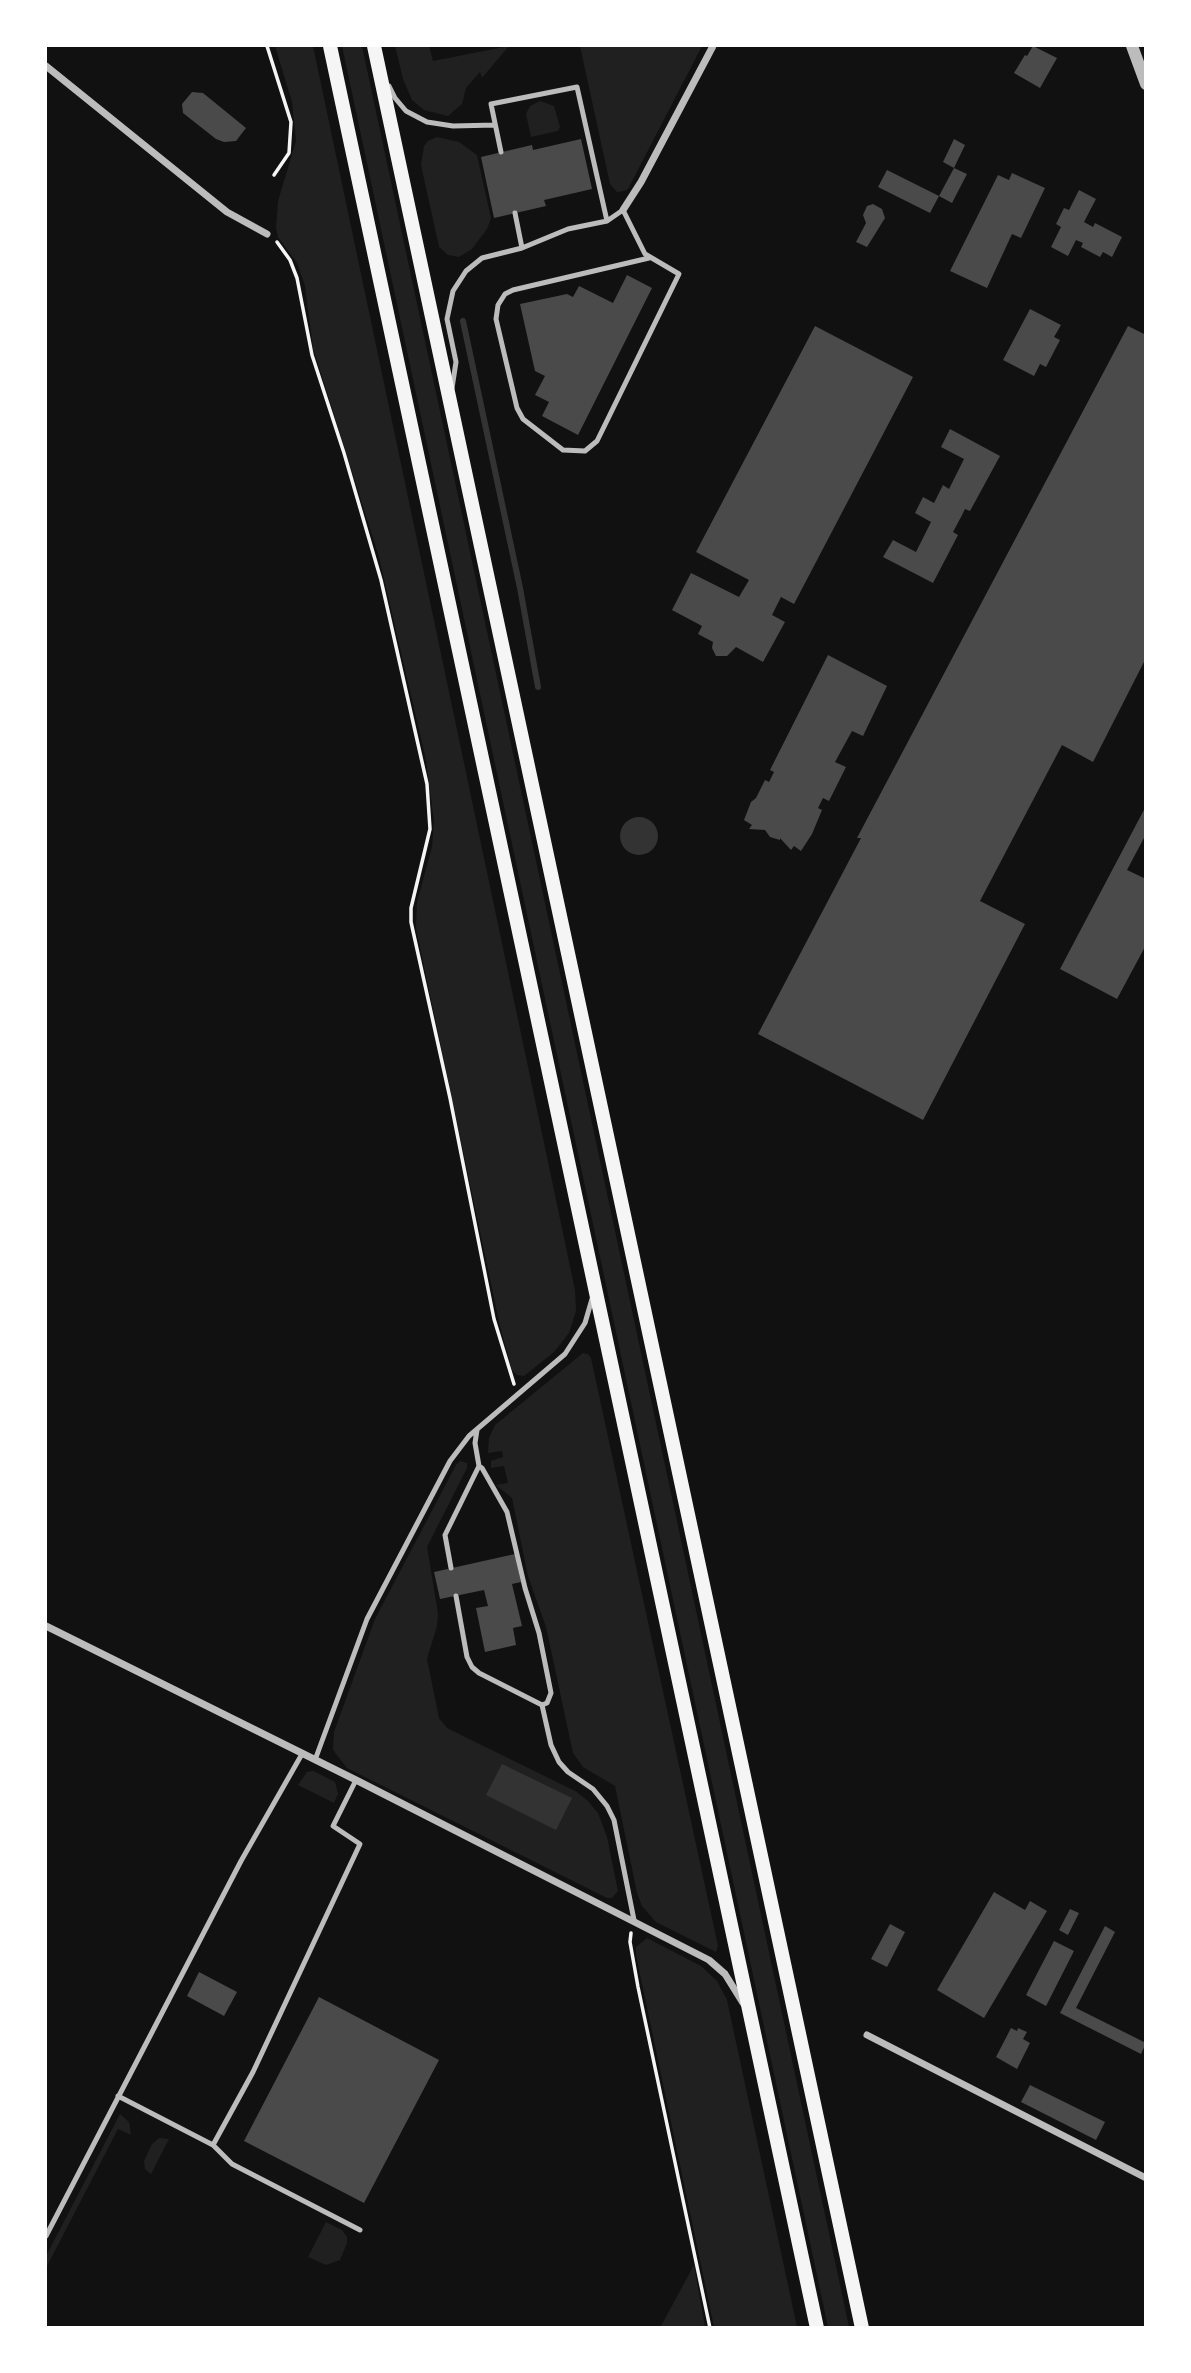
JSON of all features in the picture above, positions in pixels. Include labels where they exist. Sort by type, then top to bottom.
[{"type":"main road","points":[[330,46],[817,2328]]},
{"type":"main road","points":[[376,52],[862,2328]]},
{"type":"street","points":[[623,210],[641,182],[713,46]]},
{"type":"street","points":[[1132,46],[1146,84]]},
{"type":"street","points":[[46,66],[228,212],[267,234]]},
{"type":"street","points":[[46,1626],[709,1960],[719,1968],[737,1992],[755,2033]]},
{"type":"street","points":[[867,2035],[1146,2178]]},
{"type":"lane","points":[[376,52],[395,98],[411,114],[427,122],[453,126],[495,125]]},
{"type":"lane","points":[[502,152],[491,104],[577,87],[607,221]]},
{"type":"lane","points":[[449,402],[456,362],[447,319],[453,291],[462,275],[482,258],[523,248],[568,229],[607,221],[623,210],[641,248],[649,258],[679,274],[597,441],[584,451],[563,450],[523,419],[517,408],[496,319],[498,305],[505,294],[513,289],[649,258]]},
{"type":"lane","points":[[515,213],[523,248]]},
{"type":"lane","points":[[315,1760],[367,1619],[450,1461],[478,1429],[569,1349],[588,1317],[594,1282]]},
{"type":"lane","points":[[478,1429],[475,1443],[479,1466],[511,1522],[525,1588],[539,1633],[551,1693],[547,1703],[542,1705]]},
{"type":"lane","points":[[451,1568],[445,1535],[479,1466]]},
{"type":"lane","points":[[456,1596],[467,1657],[472,1667],[542,1705]]},
{"type":"lane","points":[[542,1705],[551,1745],[559,1762],[601,1797],[611,1813],[634,1920]]},
{"type":"lane","points":[[46,2236],[241,1861],[302,1754]]},
{"type":"lane","points":[[213,2145],[253,2072],[360,1844],[333,1826],[356,1780]]},
{"type":"lane","points":[[118,2096],[213,2145],[232,2164],[360,2230]]},
{"type":"path","points":[[267,46],[290,122],[289,153],[274,176]]},
{"type":"path","points":[[267,234],[285,252],[297,278],[312,355],[381,580],[427,784],[430,829],[411,908],[411,922],[450,1098],[494,1319],[508,1369]]},
{"type":"path","points":[[634,1920],[630,1942],[636,1976],[710,2328]]},
{"type":"shaded area","points":[[275,46],[313,46],[575,1290],[576,1311],[569,1333],[554,1352],[524,1376],[517,1375],[512,1370],[500,1326],[416,928],[417,902],[432,847],[434,821],[426,760],[379,557],[313,348],[305,286],[297,263],[278,237],[276,228],[278,201],[296,141],[292,102]]},
{"type":"shaded area","points":[[342,46],[362,46],[849,2327],[828,2327]]},
{"type":"shaded area","points":[[395,46],[429,46],[433,61],[509,46],[482,78],[480,72],[466,88],[462,104],[448,116],[424,110],[412,100],[403,79]]},
{"type":"shaded area","points":[[580,46],[702,46],[628,189],[624,191],[617,192],[610,184]]},
{"type":"shaded area","points":[[540,101],[554,106],[560,127],[558,131],[531,137],[526,114],[530,106]]},
{"type":"shaded area","points":[[437,137],[459,142],[477,155],[491,218],[487,229],[472,249],[459,257],[448,255],[439,247],[421,165],[424,146]]},
{"type":"shaded area","points":[[639,817],[653,822],[658,836],[653,850],[639,855],[625,850],[620,836],[625,822]]},
{"type":"shaded area","points":[[583,1353],[591,1358],[718,1946],[716,1952],[656,1922],[642,1906],[615,1786],[583,1767],[573,1753],[546,1627],[528,1576],[512,1498],[496,1485],[508,1483],[504,1466],[491,1468],[491,1461],[503,1457],[502,1451],[488,1453],[489,1438],[495,1425]]},
{"type":"shaded area","points":[[460,1461],[467,1463],[467,1468],[427,1547],[438,1613],[427,1659],[439,1718],[447,1728],[575,1791],[587,1800],[598,1813],[607,1837],[618,1891],[612,1898],[607,1898],[347,1768],[333,1750],[334,1732],[375,1619]]},
{"type":"shaded area","points":[[502,1764],[572,1798],[556,1830],[486,1795]]},
{"type":"shaded area","points":[[313,1771],[335,1782],[338,1794],[334,1803],[298,1785],[307,1772]]},
{"type":"shaded area","points":[[647,1938],[701,1966],[717,1981],[727,2000],[797,2327],[714,2327],[636,1955],[636,1947]]},
{"type":"shaded area","points":[[120,2114],[129,2122],[131,2135],[118,2129],[46,2268],[46,2256]]},
{"type":"shaded area","points":[[159,2138],[169,2139],[151,2174],[145,2169],[144,2161],[152,2144]]},
{"type":"shaded area","points":[[326,2222],[342,2230],[347,2237],[347,2243],[340,2260],[326,2265],[308,2257]]},
{"type":"shaded area","points":[[694,2265],[705,2327],[660,2327],[661,2326]]},
{"type":"building","points":[[1033,46],[1057,58],[1040,88],[1014,73]]},
{"type":"building","points":[[192,92],[203,93],[246,128],[236,141],[224,142],[216,139],[183,113],[182,104]]},
{"type":"building","points":[[581,139],[592,189],[544,200],[546,206],[494,218],[481,157],[532,145],[533,150]]},
{"type":"building","points":[[954,139],[965,145],[954,168],[943,162]]},
{"type":"building","points":[[954,168],[967,174],[952,203],[939,196]]},
{"type":"building","points":[[887,170],[939,196],[930,213],[878,187]]},
{"type":"building","points":[[1012,173],[1045,188],[1021,238],[1012,234],[987,288],[950,271],[998,175],[1009,180]]},
{"type":"building","points":[[1079,190],[1096,199],[1084,222],[1093,227],[1095,223],[1122,237],[1112,257],[1103,252],[1100,257],[1081,247],[1083,243],[1076,240],[1068,256],[1051,247],[1061,227],[1056,224],[1064,208],[1069,210]]},
{"type":"building","points":[[873,204],[882,209],[885,218],[867,247],[856,242],[866,223],[863,215],[867,206]]},
{"type":"building","points":[[627,275],[652,288],[578,435],[542,416],[549,402],[535,395],[545,376],[535,371],[520,304],[567,294],[573,297],[579,286],[613,303]]},
{"type":"building","points":[[1030,309],[1061,325],[1054,337],[1060,340],[1046,367],[1040,364],[1034,376],[1003,360]]},
{"type":"building","points":[[815,326],[913,377],[794,604],[781,597],[772,615],[785,622],[763,662],[736,647],[727,656],[716,656],[712,648],[713,642],[698,634],[702,626],[672,610],[691,573],[739,597],[749,580],[696,552]]},
{"type":"building","points":[[1128,326],[1146,335],[1146,658],[1093,762],[1062,745],[980,901],[1025,924],[923,1120],[758,1034],[861,838],[857,838]]},
{"type":"building","points":[[950,429],[1000,456],[970,511],[965,509],[953,532],[958,535],[933,583],[883,557],[893,540],[916,552],[931,522],[915,513],[923,497],[934,503],[943,485],[949,489],[964,459],[941,447]]},
{"type":"building","points":[[828,655],[887,686],[863,736],[852,731],[835,762],[846,767],[829,801],[823,798],[818,808],[822,810],[812,834],[801,851],[794,846],[791,850],[780,838],[770,837],[765,830],[749,829],[752,825],[744,820],[751,802],[765,780],[769,782],[774,772],[770,770]]},
{"type":"building","points":[[1146,806],[1146,834],[1127,870],[1146,879],[1146,945],[1117,999],[1060,969]]},
{"type":"building","points":[[515,1554],[521,1582],[512,1584],[522,1626],[513,1628],[516,1645],[485,1652],[476,1608],[488,1606],[484,1590],[440,1599],[434,1572]]},
{"type":"building","points":[[994,1892],[1025,1910],[1030,1901],[1047,1911],[984,2018],[937,1990]]},
{"type":"building","points":[[1070,1909],[1079,1913],[1068,1935],[1059,1930]]},
{"type":"building","points":[[890,1924],[905,1932],[887,1967],[871,1959]]},
{"type":"building","points":[[1105,1926],[1115,1932],[1076,2008],[1146,2043],[1141,2054],[1060,2013]]},
{"type":"building","points":[[1054,1941],[1074,1951],[1046,2006],[1026,1995]]},
{"type":"building","points":[[199,1972],[237,1992],[224,2016],[187,1996]]},
{"type":"building","points":[[319,1997],[439,2060],[364,2203],[244,2141]]},
{"type":"building","points":[[1011,2028],[1027,2032],[1023,2039],[1030,2043],[1017,2069],[996,2057]]},
{"type":"building","points":[[1030,2085],[1105,2122],[1096,2140],[1021,2102]]},
{"type":"waterway","points":[[463,321],[520,588],[538,687]]}]
